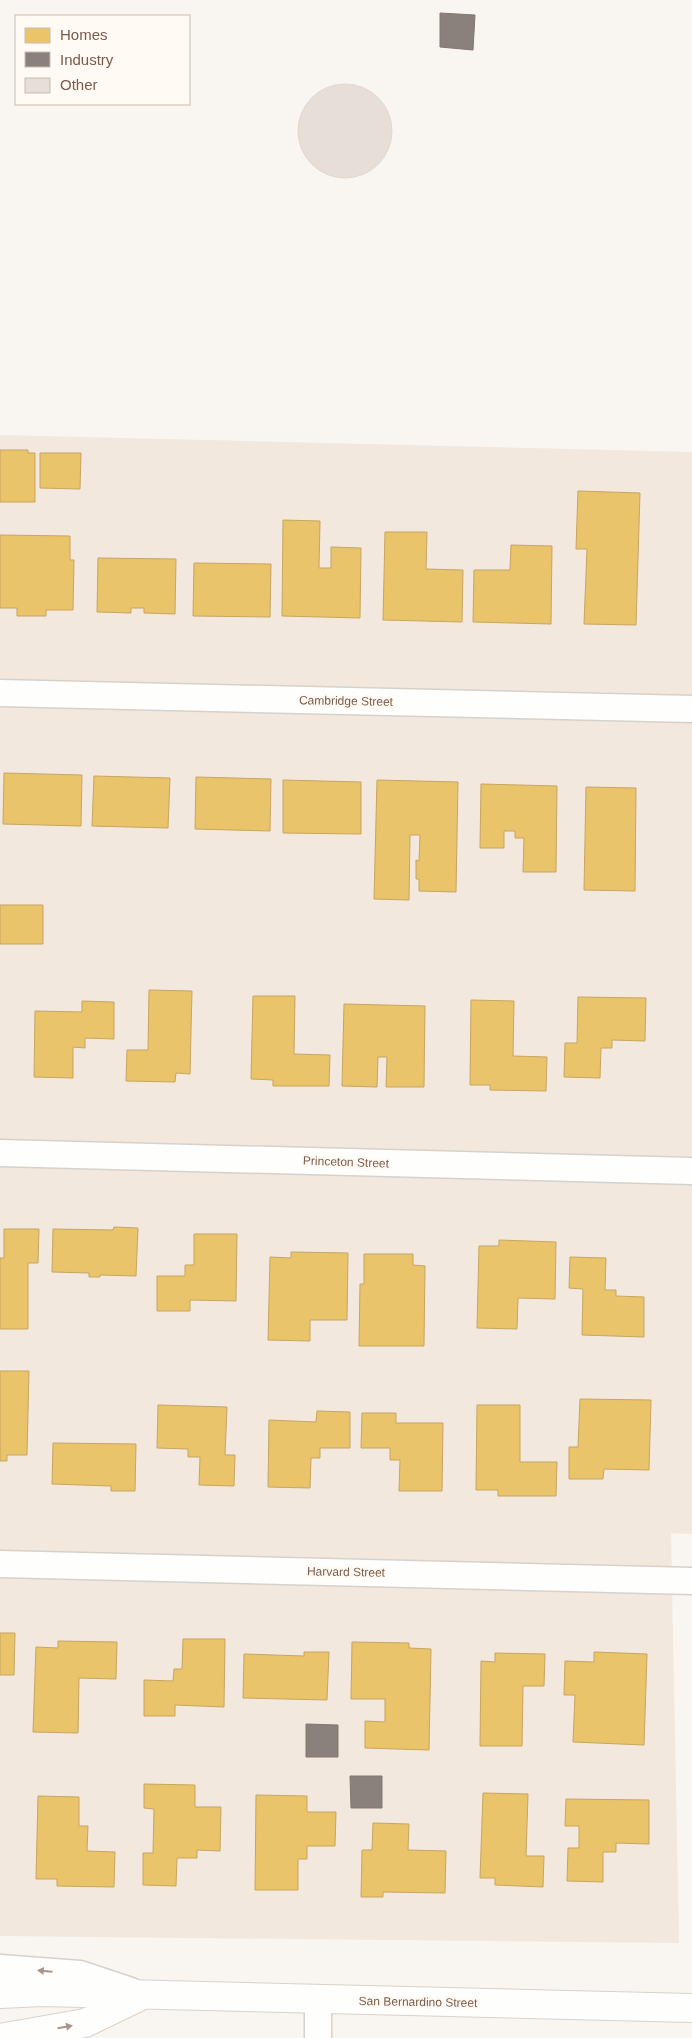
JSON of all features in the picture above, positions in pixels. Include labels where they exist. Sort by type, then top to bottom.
[{"type":"main road","name":"San Bernardino Street","points":[[0,1994],[43,1992],[143,1996],[692,2008]]},
{"type":"main road","name":"San Bernardino Street","points":[[0,2038],[85,2023],[143,1996]]},
{"type":"street","name":"Cambridge Street","points":[[0,693],[692,709]]},
{"type":"street","name":"Princeton Street","points":[[0,1153],[692,1172]]},
{"type":"street","name":"Harvard Street","points":[[0,1564],[692,1581]]},
{"type":"street","points":[[0,1968],[80,1974],[143,1996]]},
{"type":"street","points":[[318,1999],[318,2038]]},
{"type":"shaded area","points":[[0,435],[692,452],[692,1534],[671,1533],[679,1943],[0,1936]]},
{"type":"building: Homes","points":[[0,450],[28,450],[28,453],[35,453],[35,502],[0,502]]},
{"type":"building: Homes","points":[[40,453],[81,453],[80,489],[40,488]]},
{"type":"building: Homes","points":[[578,491],[640,493],[636,625],[584,624],[587,549],[576,549]]},
{"type":"building: Homes","points":[[283,520],[320,521],[319,568],[331,568],[331,547],[361,548],[360,618],[282,616]]},
{"type":"building: Homes","points":[[385,532],[427,532],[426,569],[463,570],[462,622],[383,620]]},
{"type":"building: Homes","points":[[0,535],[70,536],[70,560],[74,560],[73,610],[46,610],[46,616],[17,616],[17,608],[0,608]]},
{"type":"building: Homes","points":[[511,545],[552,546],[551,624],[473,622],[474,570],[510,570]]},
{"type":"building: Homes","points":[[98,558],[176,559],[175,614],[144,613],[144,608],[131,608],[131,613],[97,612]]},
{"type":"building: Homes","points":[[194,563],[271,564],[270,617],[193,616]]},
{"type":"building: Homes","points":[[4,773],[82,775],[81,826],[3,824]]},
{"type":"building: Homes","points":[[94,776],[170,778],[168,828],[92,826]]},
{"type":"building: Homes","points":[[196,777],[271,779],[270,831],[195,829]]},
{"type":"building: Homes","points":[[283,780],[361,782],[361,834],[283,833]]},
{"type":"building: Homes","points":[[377,780],[458,782],[456,892],[419,891],[419,879],[416,879],[416,860],[419,861],[420,835],[410,835],[409,900],[374,899]]},
{"type":"building: Homes","points":[[481,784],[557,786],[556,872],[523,872],[524,838],[515,838],[515,831],[504,831],[504,848],[480,848]]},
{"type":"building: Homes","points":[[586,787],[636,788],[635,891],[584,890]]},
{"type":"building: Homes","points":[[0,905],[43,905],[43,944],[0,944]]},
{"type":"building: Homes","points":[[149,990],[192,991],[190,1074],[176,1073],[175,1082],[126,1081],[127,1050],[148,1050]]},
{"type":"building: Homes","points":[[253,996],[295,996],[294,1054],[330,1055],[329,1086],[273,1086],[273,1080],[251,1079]]},
{"type":"building: Homes","points":[[578,997],[646,998],[645,1041],[612,1040],[612,1048],[601,1048],[600,1078],[564,1077],[565,1043],[577,1043]]},
{"type":"building: Homes","points":[[471,1000],[514,1001],[513,1056],[547,1057],[546,1091],[490,1090],[490,1085],[470,1085]]},
{"type":"building: Homes","points":[[82,1001],[114,1002],[114,1039],[85,1038],[85,1048],[73,1047],[73,1078],[34,1077],[35,1011],[82,1012]]},
{"type":"building: Homes","points":[[344,1004],[425,1006],[424,1087],[386,1087],[387,1057],[378,1057],[377,1087],[342,1086]]},
{"type":"building: Homes","points":[[114,1227],[138,1228],[136,1276],[100,1275],[100,1277],[89,1277],[89,1273],[52,1272],[53,1229],[113,1230]]},
{"type":"building: Homes","points":[[4,1229],[39,1229],[38,1263],[28,1263],[28,1329],[0,1329],[0,1258],[4,1258]]},
{"type":"building: Homes","points":[[194,1234],[237,1234],[236,1301],[190,1300],[190,1311],[157,1311],[157,1276],[185,1276],[185,1265],[194,1265]]},
{"type":"building: Homes","points":[[499,1240],[556,1242],[555,1299],[518,1298],[517,1329],[477,1328],[479,1246],[499,1246]]},
{"type":"building: Homes","points":[[291,1252],[348,1253],[347,1320],[310,1320],[310,1341],[268,1340],[270,1257],[291,1258]]},
{"type":"building: Homes","points":[[364,1254],[413,1254],[413,1265],[425,1266],[424,1346],[359,1346],[360,1284],[364,1284]]},
{"type":"building: Homes","points":[[570,1257],[606,1258],[605,1290],[616,1290],[616,1296],[644,1297],[644,1337],[582,1335],[583,1289],[569,1288]]},
{"type":"building: Homes","points":[[0,1371],[29,1371],[27,1455],[7,1455],[7,1461],[0,1461]]},
{"type":"building: Homes","points":[[580,1399],[651,1400],[649,1470],[604,1469],[603,1479],[569,1479],[569,1447],[578,1447]]},
{"type":"building: Homes","points":[[158,1405],[227,1407],[225,1455],[235,1455],[234,1486],[199,1485],[200,1457],[188,1457],[188,1449],[157,1448]]},
{"type":"building: Homes","points":[[477,1405],[520,1405],[520,1462],[557,1462],[556,1496],[498,1496],[498,1490],[476,1490]]},
{"type":"building: Homes","points":[[317,1411],[350,1412],[350,1448],[320,1448],[320,1458],[311,1458],[310,1488],[268,1487],[269,1420],[316,1422]]},
{"type":"building: Homes","points":[[362,1413],[396,1413],[396,1423],[443,1423],[442,1491],[399,1491],[400,1460],[390,1460],[390,1448],[361,1448]]},
{"type":"building: Homes","points":[[53,1443],[136,1444],[135,1491],[111,1491],[111,1486],[52,1484]]},
{"type":"building: Homes","points":[[0,1633],[15,1633],[14,1675],[0,1675]]},
{"type":"building: Homes","points":[[183,1639],[225,1639],[224,1707],[175,1705],[175,1716],[144,1716],[144,1680],[173,1681],[174,1669],[182,1669]]},
{"type":"building: Homes","points":[[58,1641],[117,1642],[116,1679],[79,1678],[78,1733],[33,1732],[36,1647],[58,1648]]},
{"type":"building: Homes","points":[[352,1642],[409,1643],[409,1648],[431,1649],[429,1750],[365,1748],[365,1721],[385,1722],[385,1699],[351,1699]]},
{"type":"building: Homes","points":[[304,1652],[329,1652],[327,1700],[243,1698],[244,1654],[304,1656]]},
{"type":"building: Homes","points":[[594,1652],[647,1654],[644,1745],[573,1742],[575,1695],[564,1695],[565,1661],[594,1662]]},
{"type":"building: Homes","points":[[495,1653],[545,1654],[544,1686],[523,1686],[522,1746],[480,1746],[481,1661],[495,1662]]},
{"type":"building: Homes","points":[[144,1784],[195,1785],[195,1807],[221,1807],[220,1851],[197,1850],[197,1858],[177,1858],[176,1886],[143,1885],[143,1853],[153,1853],[154,1809],[144,1808]]},
{"type":"building: Homes","points":[[483,1793],[528,1794],[526,1856],[544,1856],[543,1887],[495,1885],[495,1878],[480,1878]]},
{"type":"building: Homes","points":[[256,1795],[307,1796],[307,1812],[336,1812],[335,1846],[307,1846],[307,1859],[298,1859],[298,1890],[255,1890]]},
{"type":"building: Homes","points":[[38,1796],[79,1797],[79,1826],[88,1826],[87,1851],[115,1852],[114,1887],[57,1886],[57,1879],[36,1879]]},
{"type":"building: Homes","points":[[566,1799],[649,1800],[649,1844],[616,1843],[616,1852],[603,1852],[603,1882],[567,1881],[568,1848],[579,1848],[579,1826],[565,1826]]},
{"type":"building: Homes","points":[[373,1823],[409,1824],[408,1850],[446,1851],[445,1893],[383,1892],[383,1897],[361,1897],[362,1850],[372,1850]]},
{"type":"building: Industry","points":[[440,13],[475,15],[473,50],[440,47]]},
{"type":"building: Industry","points":[[306,1724],[338,1725],[338,1757],[306,1757]]},
{"type":"building: Industry","points":[[350,1776],[382,1776],[382,1808],[351,1808]]},
{"type":"building: Other","points":[[345,84],[363,88],[378,98],[388,113],[392,131],[388,149],[378,164],[363,174],[345,178],[327,174],[312,164],[302,149],[298,131],[302,113],[312,98],[327,88]]}]
